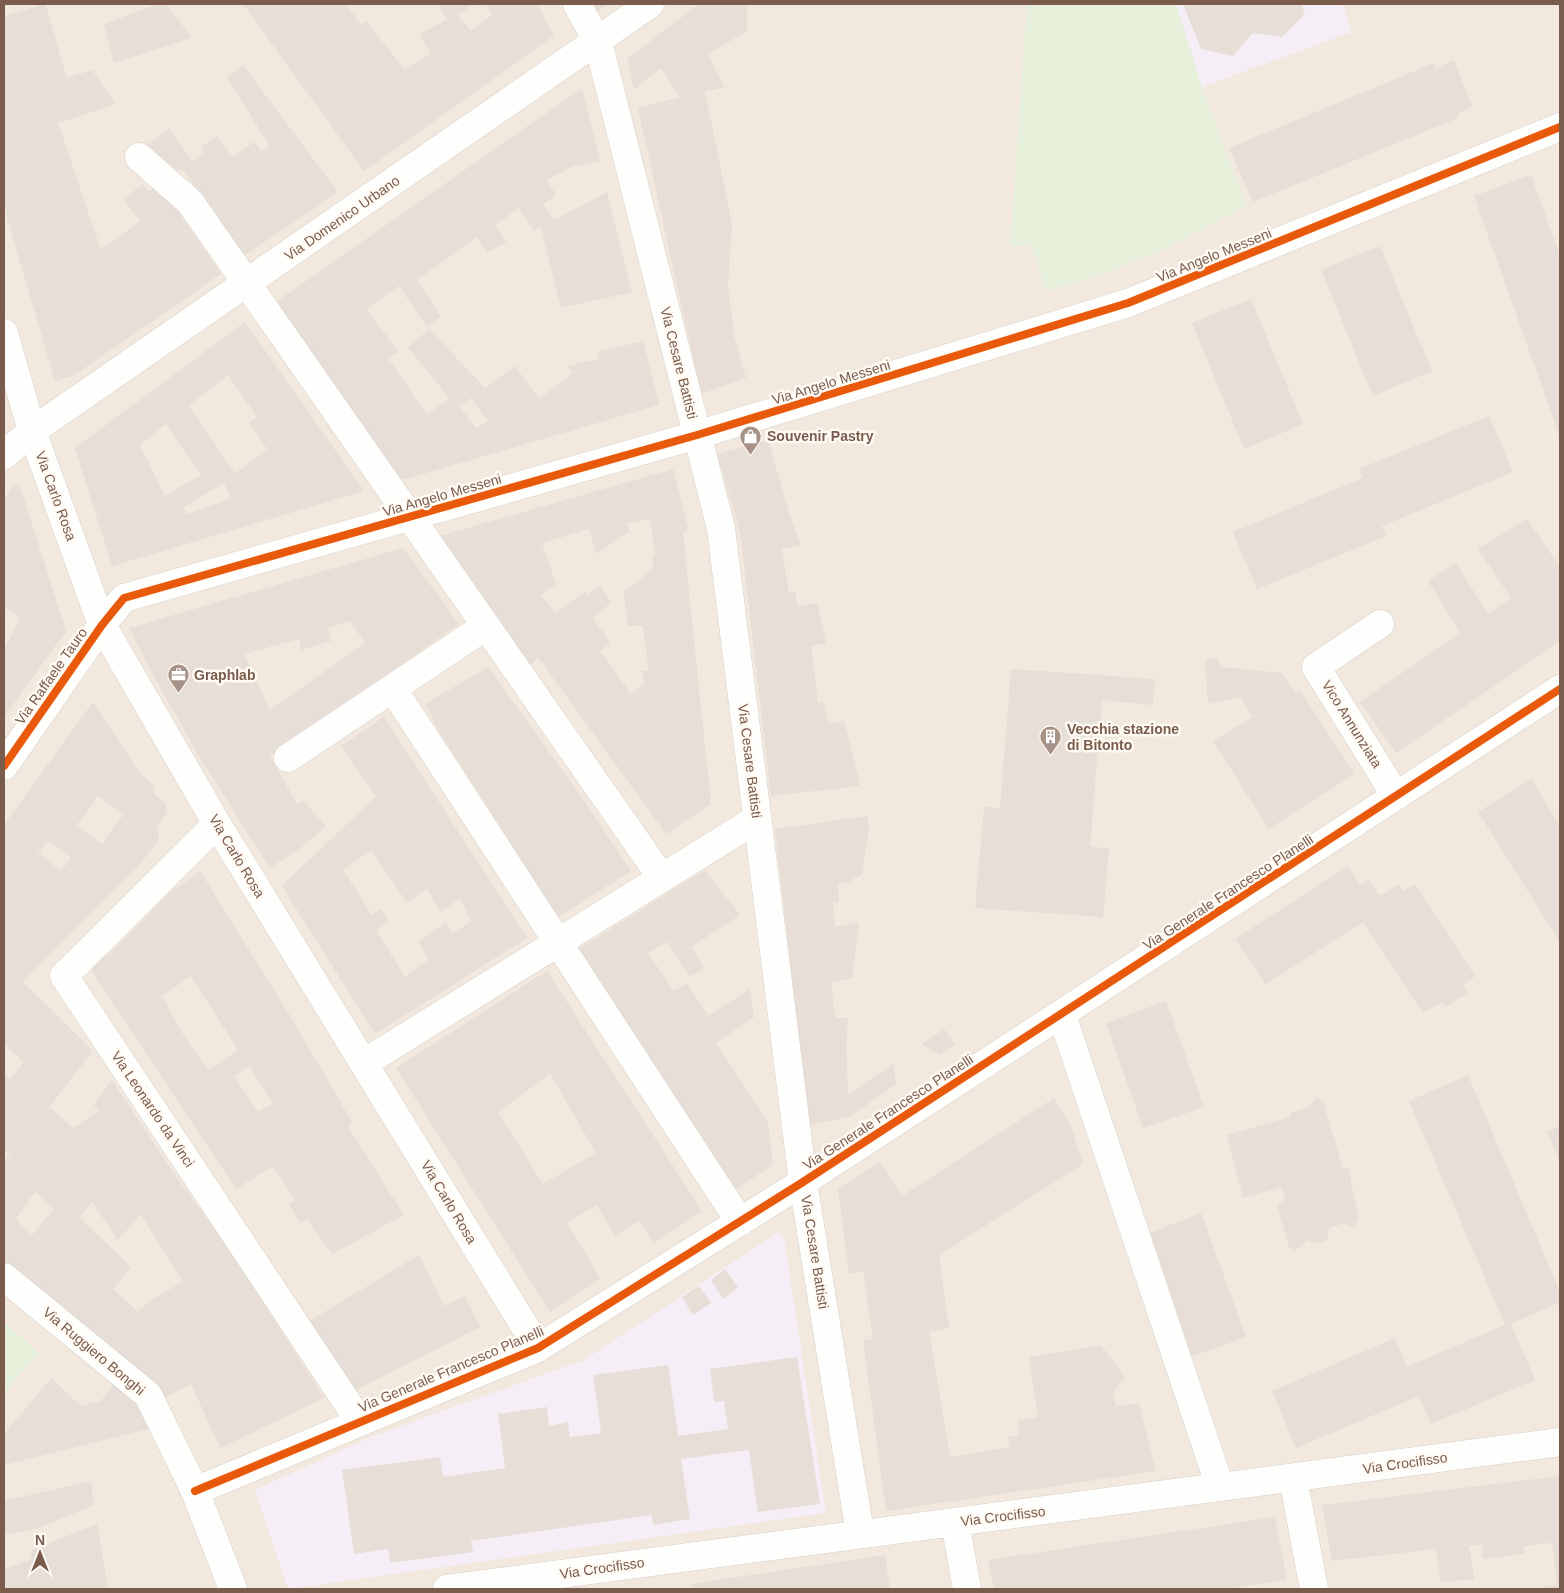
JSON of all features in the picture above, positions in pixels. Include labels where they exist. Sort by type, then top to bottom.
[{"type":"street","name":"Via Cesare Battisti","points":[[577,4],[598,42],[720,529],[803,1182],[860,1533]]},
{"type":"street","name":"Via Domenico Urbano","points":[[4,455],[32,430],[598,42],[650,4]]},
{"type":"street","name":"Via Angelo Messeni","points":[[102,625],[124,598],[698,436],[1128,303],[1560,127]]},
{"type":"street","points":[[139,157],[190,202],[662,878]]},
{"type":"street","name":"Via Carlo Rosa","points":[[4,333],[32,430],[102,625],[217,824],[538,1348]]},
{"type":"street","name":"Vico Annunziata","points":[[1380,624],[1316,668],[1396,796]]},
{"type":"street","name":"Via Raffaele Tauro","points":[[4,766],[102,625]]},
{"type":"street","points":[[288,758],[486,626]]},
{"type":"street","points":[[393,689],[740,1222]]},
{"type":"street","name":"Via Generale Francesco Planelli","points":[[195,1492],[538,1348],[803,1182],[1062,1015],[1560,689]]},
{"type":"street","points":[[364,1063],[757,819]]},
{"type":"street","name":"Via Leonardo da Vinci","points":[[217,824],[64,976],[360,1422]]},
{"type":"street","points":[[1062,1015],[1220,1487]]},
{"type":"street","name":"Via Ruggiero Bonghi","points":[[4,1278],[148,1395],[195,1492],[233,1589]]},
{"type":"street","name":"Via Crocifisso","points":[[447,1589],[489,1586],[860,1533],[1560,1442]]},
{"type":"street","points":[[1292,1478],[1314,1589]]},
{"type":"street","points":[[955,1522],[967,1589]]},
{"type":"shaded area","points":[[4,4],[1560,4],[1560,1589],[4,1589]]},
{"type":"shaded area","points":[[1176,4],[1342,4],[1352,32],[1202,87]]},
{"type":"shaded area","points":[[777,1233],[784,1237],[826,1513],[288,1589],[255,1490],[373,1436],[584,1360]]},
{"type":"green space","points":[[1027,4],[1176,4],[1202,87],[1246,206],[1167,248],[1103,274],[1046,291],[1031,244],[1010,247]]},
{"type":"green space","points":[[4,1322],[39,1353],[4,1393]]},
{"type":"building","points":[[50,4],[46,6],[67,78],[92,70],[116,104],[58,123],[101,250],[140,221],[124,200],[142,184],[149,191],[160,185],[221,274],[73,376],[55,381],[4,207],[4,16]]},
{"type":"building","points":[[158,4],[166,4],[192,38],[114,63],[104,24]]},
{"type":"building","points":[[243,4],[345,4],[362,25],[366,21],[404,69],[431,54],[420,34],[447,19],[438,4],[474,4],[458,15],[471,31],[493,14],[485,4],[537,4],[554,36],[364,171]]},
{"type":"building","points":[[592,4],[607,4],[596,12]]},
{"type":"building","points":[[699,4],[747,4],[747,31],[708,54],[724,87],[705,92],[732,224],[728,286],[734,335],[746,378],[701,394],[638,108],[680,97],[661,68],[634,89],[627,59]]},
{"type":"building","points":[[1183,4],[1301,4],[1305,14],[1282,37],[1253,33],[1233,56],[1201,49]]},
{"type":"building","points":[[1454,60],[1472,106],[1457,115],[1458,118],[1253,202],[1229,148],[1434,63],[1436,68]]},
{"type":"building","points":[[243,65],[338,192],[244,256],[182,169],[168,177],[146,146],[169,128],[192,161],[204,153],[202,147],[217,136],[233,157],[254,142],[262,152],[269,145],[227,77]]},
{"type":"building","points":[[582,88],[600,161],[571,167],[547,180],[556,195],[543,204],[554,220],[607,192],[632,292],[561,308],[540,226],[534,231],[519,208],[495,225],[506,242],[487,253],[477,237],[417,280],[441,316],[427,327],[399,286],[366,309],[399,352],[388,358],[427,415],[450,398],[408,348],[429,329],[485,388],[515,366],[539,399],[573,373],[567,366],[599,359],[597,352],[643,341],[659,405],[402,480],[276,302]],"holes":[[[471,398],[488,421],[476,428],[459,406]]]},
{"type":"building","points":[[1531,175],[1560,256],[1560,437],[1474,196]]},
{"type":"building","points":[[1380,246],[1432,371],[1373,396],[1321,270]]},
{"type":"building","points":[[1251,299],[1303,424],[1244,449],[1192,323]]},
{"type":"building","points":[[245,322],[364,491],[112,566],[75,448]],"holes":[[[228,375],[257,417],[249,422],[267,449],[235,474],[189,406]],[[166,424],[201,475],[165,496],[140,445]],[[224,483],[231,499],[186,514],[184,507]]]},
{"type":"building","points":[[1489,416],[1513,472],[1382,526],[1386,536],[1257,589],[1233,532],[1363,478],[1359,469]]},
{"type":"building","points":[[768,440],[791,519],[801,545],[782,549],[789,593],[795,592],[798,606],[817,603],[826,643],[811,646],[818,703],[823,702],[828,723],[844,721],[860,786],[771,796],[740,531],[717,454]]},
{"type":"building","points":[[673,469],[688,528],[683,534],[711,804],[666,834],[538,657],[529,666],[440,536]],"holes":[[[650,519],[655,554],[652,557],[653,569],[624,592],[628,626],[643,626],[649,671],[642,671],[645,682],[631,694],[600,651],[610,643],[593,618],[611,603],[600,585],[588,595],[586,591],[556,613],[541,595],[556,584],[542,543],[589,529],[596,554],[630,531],[626,524]]]},
{"type":"building","points":[[19,483],[66,631],[4,717],[4,649],[21,618],[6,608],[4,612],[4,500],[14,485]]},
{"type":"building","points":[[1527,519],[1560,567],[1560,641],[1396,753],[1360,702],[1460,633],[1428,581],[1456,563],[1488,614],[1511,598],[1478,549]]},
{"type":"building","points":[[403,548],[459,624],[270,756],[297,804],[303,800],[326,826],[302,847],[270,868],[199,756],[129,628]],"holes":[[[350,621],[365,643],[270,710],[244,654],[299,639],[301,650],[331,641],[328,628]]]},
{"type":"building","points":[[1217,658],[1222,667],[1282,673],[1295,693],[1300,690],[1354,774],[1269,829],[1213,741],[1253,717],[1241,697],[1208,704],[1205,660]]},
{"type":"building","points":[[488,667],[583,799],[631,871],[558,917],[438,729],[425,704]]},
{"type":"building","name":"Vecchia stazione di Bitonto","points":[[1011,669],[1155,679],[1153,705],[1102,700],[1090,847],[1109,848],[1103,917],[975,908],[984,807],[1000,808]]},
{"type":"building","points":[[93,702],[140,773],[154,786],[154,794],[166,804],[167,812],[156,829],[159,833],[157,843],[135,870],[23,982],[93,1051],[49,1107],[73,1128],[99,1111],[94,1105],[112,1080],[179,1181],[221,1237],[324,1398],[220,1448],[191,1384],[164,1398],[4,1265],[4,1162],[10,1154],[4,1149],[4,1074],[10,1079],[24,1062],[4,1044],[4,825]],"holes":[[[98,796],[123,815],[102,844],[77,825]],[[48,841],[71,858],[61,871],[38,853]],[[35,1192],[54,1209],[32,1235],[16,1219]],[[92,1202],[118,1240],[141,1215],[183,1282],[152,1299],[138,1312],[113,1289],[131,1267],[79,1217]]]},
{"type":"building","points":[[384,717],[527,938],[375,1034],[282,886],[376,796],[341,746]],"holes":[[[371,850],[407,903],[427,889],[440,912],[460,899],[471,921],[453,934],[446,923],[418,942],[429,959],[405,977],[376,930],[389,921],[381,909],[372,915],[343,870]]]},
{"type":"building","points":[[1531,779],[1560,826],[1560,942],[1478,812]]},
{"type":"building","points":[[867,816],[869,827],[862,875],[851,880],[851,882],[838,884],[839,902],[833,903],[835,927],[859,922],[852,978],[831,982],[835,1018],[848,1018],[846,1046],[848,1095],[893,1064],[896,1084],[849,1117],[809,1125],[775,829]]},
{"type":"building","points":[[1348,866],[1360,885],[1369,880],[1380,896],[1399,884],[1404,891],[1415,884],[1475,976],[1463,985],[1468,993],[1445,1007],[1442,1002],[1423,1013],[1363,922],[1266,984],[1235,939]]},
{"type":"building","points":[[705,870],[740,915],[691,947],[704,968],[690,977],[667,942],[648,953],[674,991],[687,983],[708,1016],[750,989],[754,1017],[716,1043],[768,1123],[773,1165],[736,1189],[579,949]]},
{"type":"building","points":[[200,871],[289,1014],[352,1122],[348,1127],[404,1215],[332,1254],[307,1219],[300,1223],[289,1204],[295,1200],[273,1166],[236,1189],[91,970],[106,954],[108,956],[174,888],[176,889]],"holes":[[[191,976],[238,1050],[209,1070],[184,1036],[162,996]],[[249,1066],[273,1103],[258,1112],[234,1076]]]},
{"type":"building","points":[[547,971],[702,1211],[654,1243],[639,1220],[616,1236],[596,1205],[567,1223],[600,1278],[550,1312],[396,1068]],"holes":[[[550,1074],[596,1153],[543,1184],[498,1112]]]},
{"type":"building","points":[[1166,1001],[1204,1107],[1143,1128],[1106,1023]]},
{"type":"building","points":[[944,1029],[955,1044],[939,1055],[922,1044]]},
{"type":"building","points":[[1468,1075],[1560,1292],[1560,1302],[1511,1324],[1535,1380],[1431,1424],[1419,1396],[1296,1448],[1272,1391],[1395,1338],[1407,1367],[1505,1325],[1409,1101]]},
{"type":"building","points":[[1317,1097],[1323,1101],[1343,1169],[1348,1167],[1359,1220],[1352,1227],[1344,1223],[1329,1228],[1327,1240],[1324,1242],[1312,1243],[1309,1240],[1295,1250],[1289,1247],[1277,1204],[1285,1200],[1282,1187],[1243,1198],[1227,1135],[1291,1117],[1290,1113],[1309,1107]]},
{"type":"building","points":[[1054,1098],[1071,1126],[1083,1164],[939,1255],[949,1328],[929,1332],[950,1457],[1009,1447],[1008,1437],[1019,1436],[1018,1421],[1038,1417],[1029,1357],[1101,1345],[1125,1377],[1113,1393],[1116,1406],[1139,1403],[1156,1471],[886,1511],[863,1340],[873,1339],[863,1271],[849,1274],[838,1189],[880,1162],[902,1196]]},
{"type":"building","points":[[1560,1126],[1560,1162],[1547,1132]]},
{"type":"building","points":[[1201,1213],[1246,1337],[1188,1358],[1144,1235]]},
{"type":"building","points":[[419,1255],[444,1306],[465,1296],[480,1327],[348,1394],[308,1322]]},
{"type":"building","points":[[725,1269],[738,1288],[723,1299],[711,1280]]},
{"type":"building","points":[[699,1286],[711,1303],[693,1315],[682,1297]]},
{"type":"building","points":[[797,1357],[820,1504],[758,1512],[749,1450],[681,1459],[690,1519],[653,1525],[652,1515],[471,1541],[473,1552],[390,1563],[388,1549],[354,1554],[342,1470],[440,1457],[443,1477],[505,1468],[498,1414],[547,1407],[549,1426],[568,1422],[570,1437],[601,1433],[593,1375],[668,1365],[678,1436],[728,1429],[724,1401],[714,1402],[710,1369]]},
{"type":"building","points":[[51,1378],[81,1406],[101,1401],[113,1385],[143,1409],[148,1429],[4,1465],[4,1434]]},
{"type":"building","points":[[1560,1476],[1560,1589],[1531,1589],[1557,1585],[1552,1543],[1524,1546],[1524,1554],[1483,1559],[1482,1545],[1469,1546],[1474,1579],[1441,1582],[1436,1549],[1332,1561],[1322,1505]]},
{"type":"building","points":[[91,1481],[94,1505],[37,1529],[4,1534],[4,1501]]},
{"type":"building","points":[[1275,1517],[1287,1580],[1227,1589],[994,1589],[988,1560]]},
{"type":"building","points":[[97,1524],[108,1589],[4,1589],[4,1569],[32,1559],[30,1551]]},
{"type":"building","points":[[885,1555],[890,1589],[692,1589],[691,1584]]},
{"type":"cycle path","points":[[4,766],[102,625],[124,598],[697,435],[1128,303],[1560,127]]},
{"type":"cycle path","points":[[195,1491],[538,1348],[803,1182],[1560,689]]},
{"type":"place","name":"Souvenir Pastry","points":[[751,455]]},
{"type":"place","name":"Graphlab","points":[[178,694]]},
{"type":"place","name":"Vecchia stazione di Bitonto","points":[[1051,756]]}]
